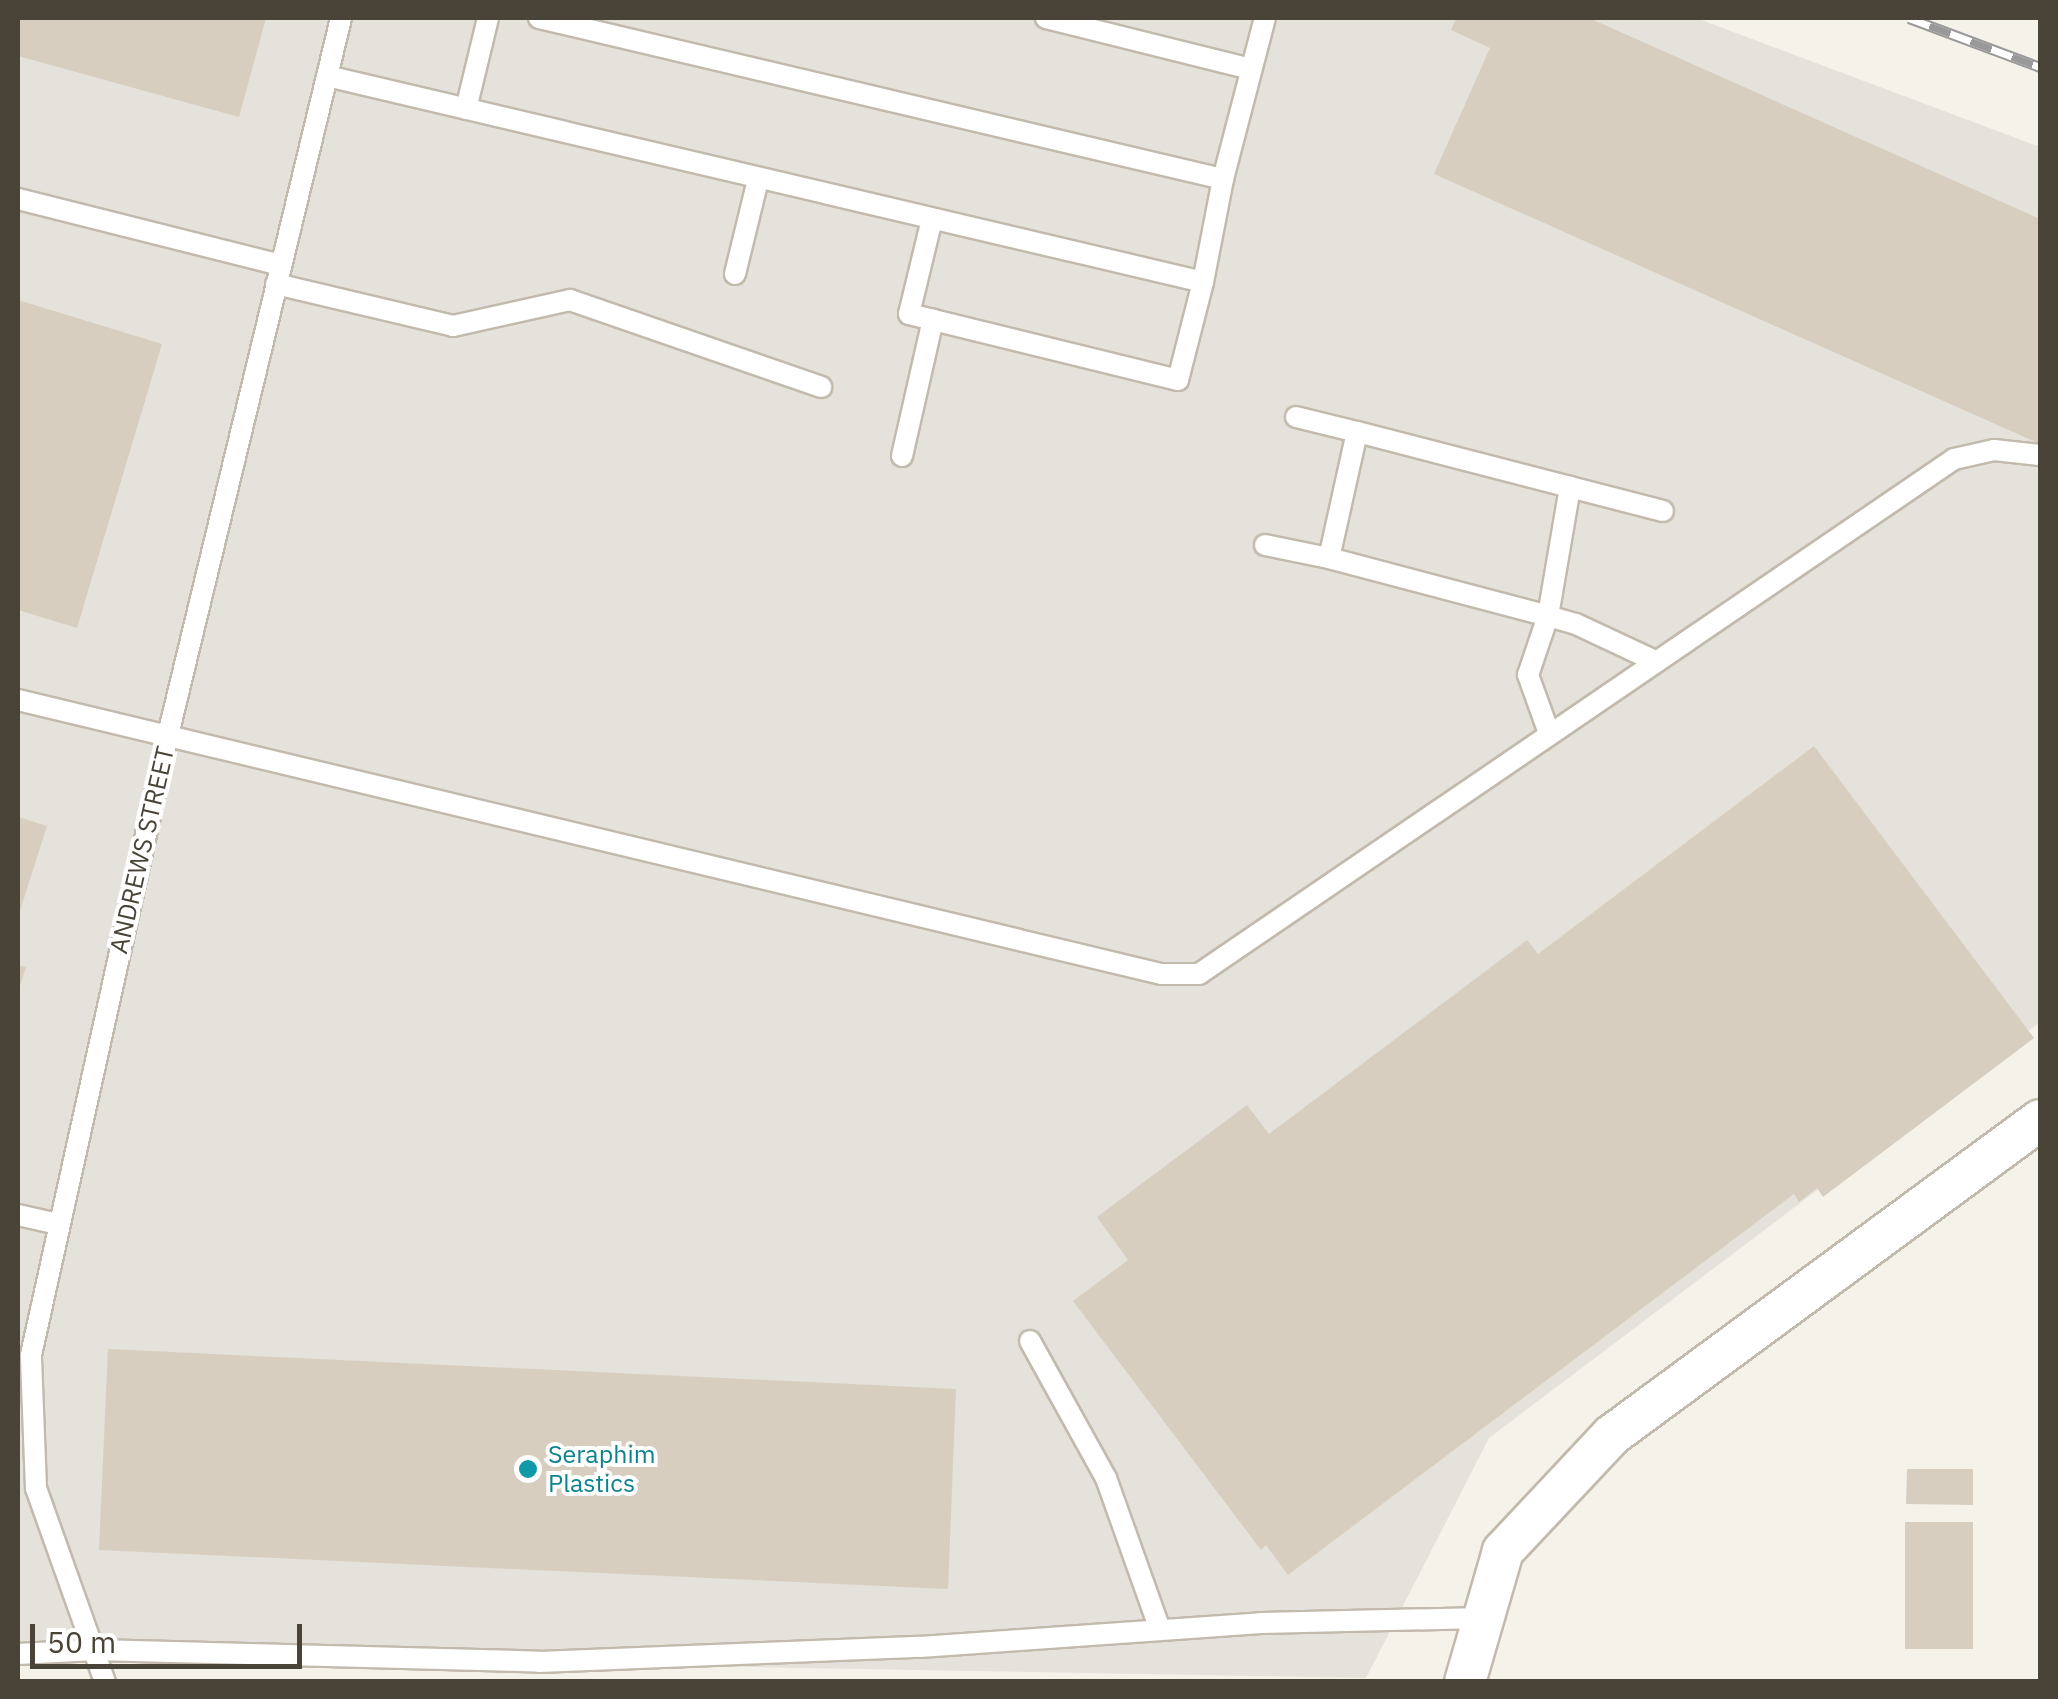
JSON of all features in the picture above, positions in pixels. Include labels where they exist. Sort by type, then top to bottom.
[{"type":"street","points":[[1465,1682],[1503,1551],[1612,1435],[2040,1120]]},
{"type":"lane","name":"ANDREWS STREET","points":[[105,1682],[36,1488],[29,1429],[31,1355],[168,735],[341,18]]},
{"type":"lane","points":[[466,109],[488,18]]},
{"type":"lane","points":[[539,18],[1223,179]]},
{"type":"lane","points":[[1046,18],[1250,70]]},
{"type":"lane","points":[[932,218],[909,314],[1178,380],[1223,179],[1265,18]]},
{"type":"lane","points":[[327,76],[1202,282]]},
{"type":"lane","points":[[735,274],[758,180]]},
{"type":"lane","points":[[18,199],[453,326],[570,300],[822,388]]},
{"type":"lane","points":[[902,456],[933,319]]},
{"type":"lane","points":[[1296,417],[1663,510]]},
{"type":"lane","points":[[1329,558],[1357,432]]},
{"type":"lane","points":[[18,700],[1161,974],[1199,974],[1954,459],[1994,450],[2040,455]]},
{"type":"lane","points":[[1548,733],[1528,675],[1548,616],[1570,487]]},
{"type":"lane","points":[[1265,544],[1548,616],[1655,661]]},
{"type":"lane","points":[[18,1215],[58,1224]]},
{"type":"lane","points":[[1030,1341],[1106,1478],[1160,1630]]},
{"type":"lane","points":[[18,1654],[95,1650],[539,1662],[1160,1630],[1483,1618]]},
{"type":"shaded area","points":[[18,18],[1696,18],[2040,147],[2040,1022],[1489,1438],[1366,1678],[18,1654]]},
{"type":"building","points":[[18,18],[266,18],[239,117],[18,56]]},
{"type":"building","points":[[1456,18],[1589,18],[2040,219],[2040,444],[1434,174],[1490,48],[1451,30]]},
{"type":"building","points":[[18,300],[162,344],[77,628],[18,610]]},
{"type":"building","points":[[1814,746],[2034,1038],[1823,1197],[1817,1188],[1799,1202],[1794,1194],[1288,1575],[1266,1545],[1261,1550],[1073,1301],[1128,1260],[1097,1217],[1247,1105],[1269,1134],[1527,940],[1538,954]]},
{"type":"building","points":[[18,817],[47,826],[18,917]]},
{"type":"building","points":[[18,965],[26,967],[18,992]]},
{"type":"building","name":"Seraphim Plastics","points":[[108,1349],[956,1389],[948,1589],[99,1550]]},
{"type":"building","points":[[1907,1469],[1973,1469],[1973,1505],[1906,1504]]},
{"type":"building","points":[[1905,1522],[1973,1522],[1973,1649],[1905,1649]]},
{"type":"railway","points":[[1909,18],[2040,67]]},
{"type":"place","name":"Seraphim Plastics","points":[[528,1469]]}]
